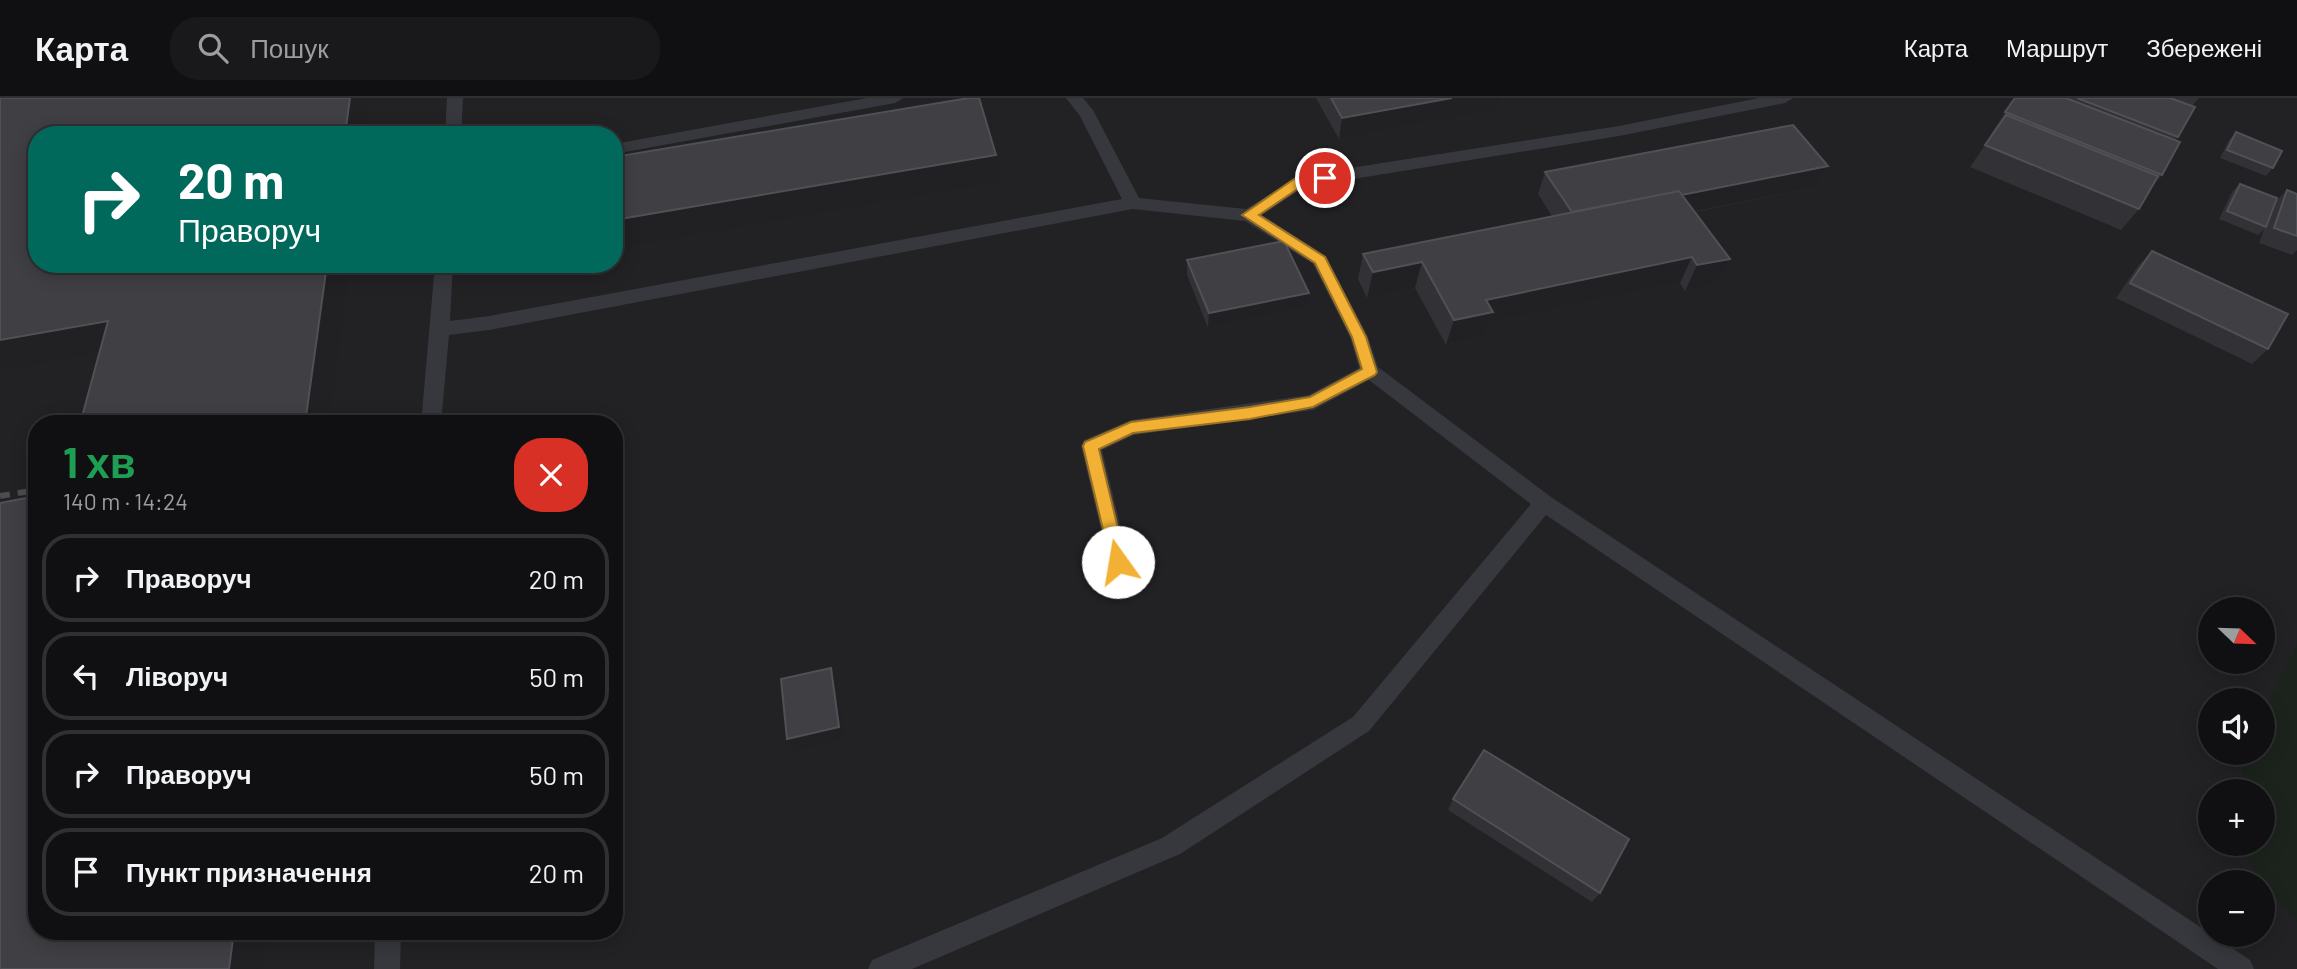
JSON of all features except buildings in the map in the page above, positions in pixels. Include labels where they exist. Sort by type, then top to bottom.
[{"type":"lane","points":[[453,126],[455,98]]},
{"type":"lane","points":[[623,147],[895,98]]},
{"type":"lane","points":[[1074,98],[1087,114],[1133,203]]},
{"type":"lane","points":[[1249,215],[1299,182],[1619,131],[1785,98]]},
{"type":"lane","points":[[440,329],[489,323],[1133,203],[1249,215],[1320,260],[1359,337],[1370,372],[1544,503],[2241,969]]},
{"type":"lane","points":[[432,415],[443,273]]},
{"type":"lane","points":[[1118,562],[1091,446],[1131,428],[1313,402],[1370,372]]},
{"type":"lane","points":[[881,969],[1171,846],[1361,724],[1544,503]]},
{"type":"lane","points":[[387,969],[388,940]]},
{"type":"shaded area","points":[[0,98],[2297,98],[2297,969],[0,969]]},
{"type":"shaded area","points":[[2297,645],[2297,923],[2275,895],[2275,870],[2255,870],[2248,856],[2275,856],[2275,779],[2240,779],[2245,765],[2275,765],[2276,684]]},
{"type":"railway","points":[[0,496],[28,491]]},
{"type":"route","points":[[1118,562],[1091,446],[1131,428],[1313,402],[1370,372],[1359,337],[1320,260],[1249,215],[1299,182],[1325,178]]}]
